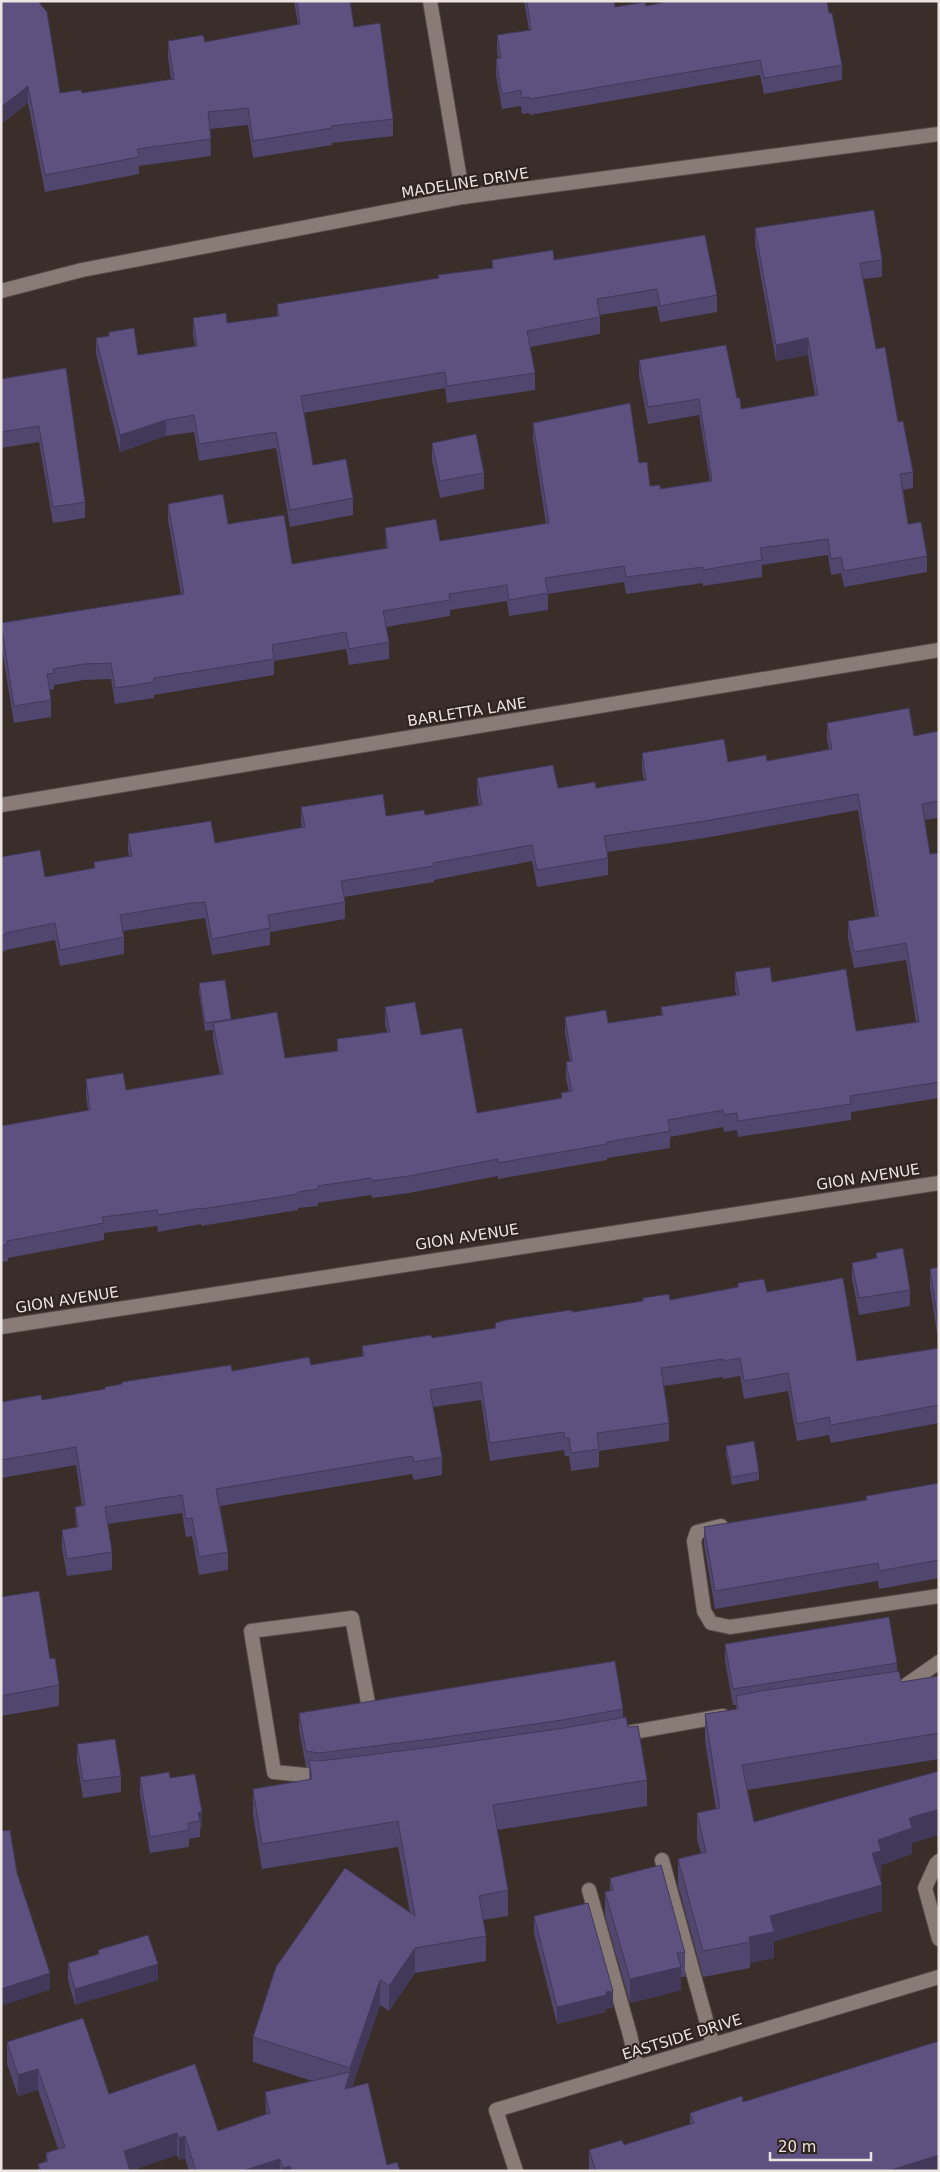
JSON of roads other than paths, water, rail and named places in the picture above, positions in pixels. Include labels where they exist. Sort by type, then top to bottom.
[{"type":"street","points":[[430,1],[463,198]]},
{"type":"street","name":"MADELINE DRIVE","points":[[1,291],[82,270],[463,198],[939,134]]},
{"type":"street","name":"BARLETTA LANE","points":[[1,805],[939,650]]},
{"type":"street","name":"GION AVENUE","points":[[1,1326],[939,1183]]},
{"type":"street","points":[[733,1524],[698,1532],[694,1541],[704,1611],[711,1623],[730,1627],[939,1596]]},
{"type":"street","points":[[338,1776],[319,1778],[274,1772],[251,1631],[352,1618],[369,1708]]},
{"type":"street","points":[[884,1691],[902,1688],[939,1662]]},
{"type":"street","points":[[608,1736],[741,1712]]},
{"type":"street","points":[[662,1860],[712,2045]]},
{"type":"street","points":[[939,1861],[925,1888],[939,1939]]},
{"type":"street","points":[[589,1890],[630,2035],[637,2068]]},
{"type":"street","name":"EASTSIDE DRIVE","points":[[516,2171],[496,2110],[939,1976]]}]
